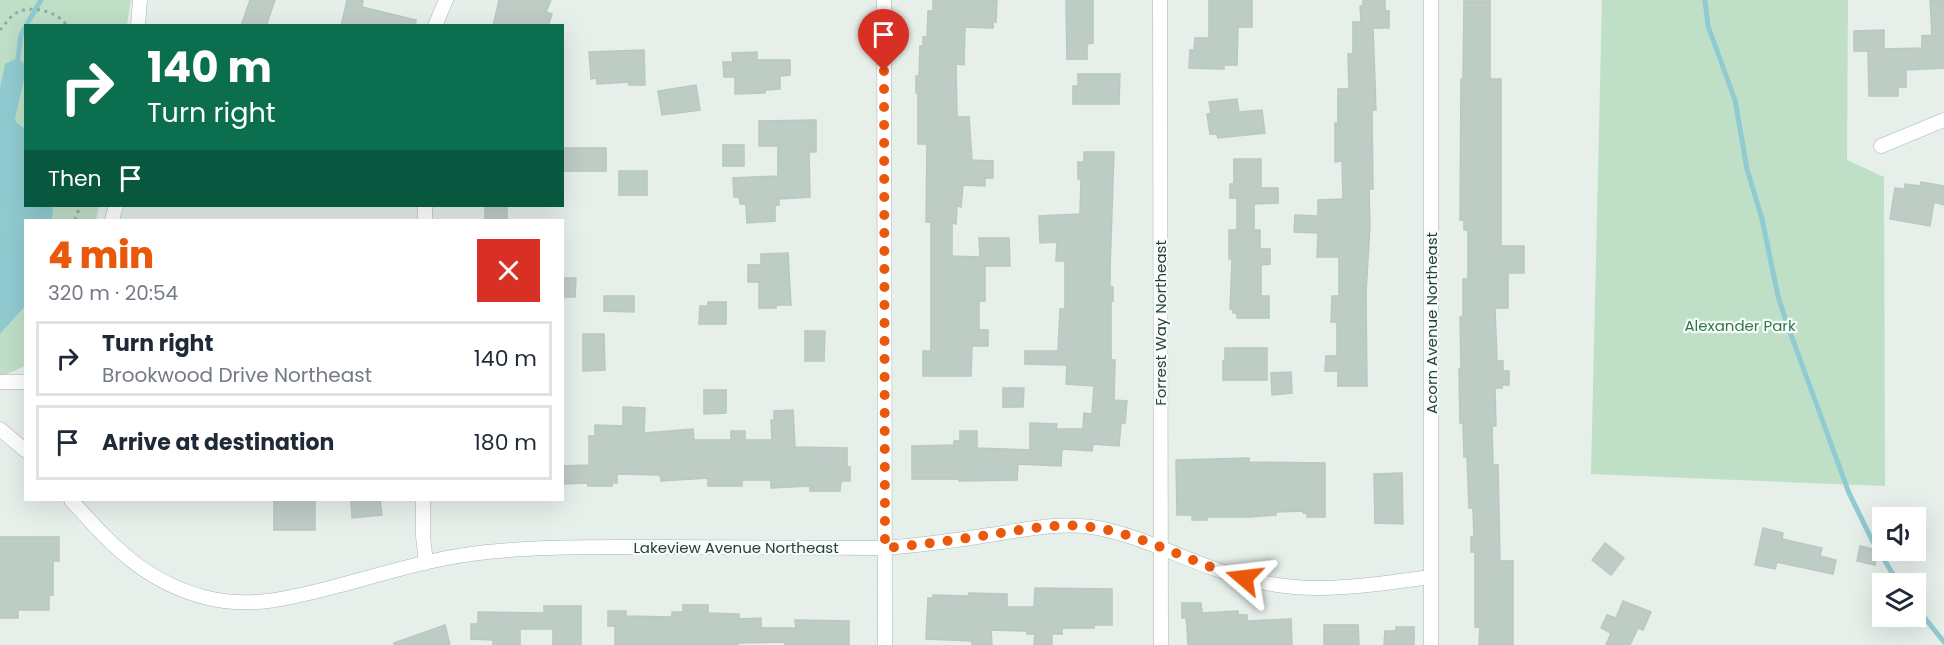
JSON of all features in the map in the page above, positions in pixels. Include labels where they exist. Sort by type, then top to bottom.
[{"type":"street","points":[[138,24],[140,0]]},
{"type":"street","points":[[436,24],[446,0]]},
{"type":"street","points":[[884,0],[885,645]]},
{"type":"street","name":"Forrest Way Northeast","points":[[1160,0],[1161,645]]},
{"type":"street","name":"Acorn Avenue Northeast","points":[[1431,0],[1431,645]]},
{"type":"street","points":[[1881,146],[1944,120]]},
{"type":"street","points":[[0,382],[24,382]]},
{"type":"street","points":[[0,429],[24,449]]},
{"type":"street","name":"Lakeview Avenue Northeast","points":[[72,501],[135,565],[171,586],[208,598],[244,603],[280,600],[426,563],[484,552],[543,547],[885,548],[1066,525],[1113,531],[1222,572],[1265,584],[1293,588],[1337,589],[1431,577]]},
{"type":"street","points":[[423,501],[426,563]]},
{"type":"path","points":[[0,30],[16,13],[29,9],[45,11],[63,18],[66,24]]},
{"type":"green space","points":[[0,0],[131,0],[127,24],[24,24],[24,207],[99,207],[96,219],[24,219],[24,366],[0,377]]},
{"type":"green space","name":"Alexander Park","points":[[1602,0],[1848,0],[1847,160],[1884,177],[1885,486],[1591,474]]},
{"type":"water","points":[[18,58],[24,64],[24,79],[15,118],[24,128],[24,207],[53,207],[52,219],[24,219],[24,307],[0,334],[0,88],[5,64]]},
{"type":"building","points":[[250,0],[275,0],[267,24],[242,24]]},
{"type":"building","points":[[347,0],[363,0],[362,7],[416,20],[415,24],[341,24]]},
{"type":"building","points":[[499,0],[551,0],[546,12],[552,14],[549,24],[493,24]]},
{"type":"building","points":[[933,0],[997,0],[996,22],[993,22],[993,28],[965,27],[964,65],[956,64],[957,117],[969,117],[972,160],[993,161],[993,178],[985,178],[985,186],[963,185],[961,207],[957,206],[956,224],[952,223],[952,256],[980,257],[979,238],[1009,238],[1010,266],[985,266],[985,301],[979,301],[979,330],[988,330],[988,346],[972,346],[971,376],[923,376],[923,351],[931,351],[931,222],[926,222],[927,144],[918,144],[916,76],[919,76],[920,46],[923,46],[923,37],[927,37],[928,11],[933,11]]},
{"type":"building","points":[[1066,0],[1093,0],[1093,43],[1087,44],[1087,59],[1067,59]]},
{"type":"building","points":[[1209,0],[1252,0],[1252,27],[1238,27],[1237,65],[1224,65],[1224,69],[1189,68],[1190,50],[1194,50],[1195,38],[1209,38]]},
{"type":"building","points":[[1363,0],[1385,0],[1385,11],[1389,11],[1389,28],[1373,28],[1376,110],[1372,110],[1373,189],[1369,189],[1370,226],[1366,293],[1367,386],[1338,386],[1338,371],[1325,371],[1326,356],[1337,356],[1337,322],[1331,322],[1332,296],[1339,296],[1339,257],[1317,257],[1318,233],[1294,232],[1295,215],[1318,216],[1318,200],[1343,199],[1342,161],[1335,162],[1338,89],[1349,89],[1348,54],[1353,54],[1353,22],[1361,22],[1360,6],[1363,6]]},
{"type":"building","points":[[1930,0],[1944,0],[1944,68],[1906,70],[1906,87],[1898,87],[1898,96],[1869,96],[1868,51],[1854,51],[1854,31],[1884,30],[1884,49],[1922,48],[1922,36],[1932,35]]},
{"type":"building","points":[[1464,1],[1490,1],[1490,79],[1501,79],[1501,246],[1524,246],[1524,273],[1508,273],[1508,308],[1495,308],[1497,361],[1503,361],[1503,371],[1509,371],[1509,385],[1495,388],[1496,426],[1492,426],[1493,465],[1498,465],[1500,561],[1513,561],[1513,645],[1479,645],[1480,627],[1475,627],[1475,552],[1471,552],[1471,537],[1474,537],[1473,508],[1469,508],[1467,457],[1464,457],[1463,423],[1460,423],[1459,369],[1461,369],[1460,317],[1463,317],[1463,279],[1468,279],[1468,230],[1464,230],[1464,220],[1460,220]]},
{"type":"building","points":[[644,50],[645,85],[629,85],[629,82],[597,84],[597,78],[591,79],[589,52]]},
{"type":"building","points":[[757,52],[757,60],[790,60],[790,75],[780,76],[780,89],[765,90],[765,93],[735,94],[735,77],[724,77],[723,62],[733,62],[732,53]]},
{"type":"building","points":[[1078,74],[1120,74],[1119,104],[1073,104],[1073,86],[1078,86]]},
{"type":"building","points":[[696,85],[700,110],[662,115],[658,91]]},
{"type":"building","points":[[1237,99],[1239,112],[1262,110],[1265,133],[1218,138],[1217,134],[1210,134],[1207,114],[1211,113],[1209,102]]},
{"type":"building","points":[[816,120],[816,152],[809,152],[810,197],[779,199],[779,205],[775,205],[775,221],[747,223],[746,204],[740,204],[739,197],[734,197],[733,178],[778,176],[778,146],[759,146],[759,121]]},
{"type":"building","points":[[723,145],[744,145],[744,166],[723,166]]},
{"type":"building","points":[[564,148],[606,148],[606,171],[564,171]]},
{"type":"building","points":[[1084,152],[1114,152],[1110,270],[1110,287],[1113,287],[1111,360],[1115,360],[1114,400],[1127,401],[1125,423],[1121,423],[1119,446],[1093,444],[1092,451],[1062,449],[1061,466],[1018,464],[1017,480],[912,479],[912,446],[954,445],[954,441],[960,441],[960,431],[977,431],[977,448],[1030,450],[1030,423],[1057,424],[1056,429],[1083,429],[1084,413],[1092,414],[1094,386],[1066,384],[1067,365],[1025,364],[1025,351],[1058,351],[1060,309],[1065,309],[1065,261],[1056,261],[1057,242],[1040,243],[1039,216],[1080,214],[1081,179],[1078,179],[1078,162],[1084,162]]},
{"type":"building","points":[[1234,159],[1261,159],[1261,188],[1278,188],[1278,203],[1254,204],[1254,230],[1260,230],[1260,249],[1270,249],[1270,264],[1261,265],[1261,296],[1269,296],[1269,318],[1237,318],[1237,313],[1233,313],[1233,309],[1230,309],[1232,259],[1229,259],[1229,230],[1237,230],[1237,198],[1230,198],[1230,184],[1234,184]]},
{"type":"building","points":[[619,171],[647,171],[647,195],[619,195]]},
{"type":"building","points":[[1921,182],[1944,186],[1944,205],[1934,202],[1930,226],[1890,219],[1895,188],[1905,189],[1905,184],[1920,186]]},
{"type":"building","points":[[485,207],[507,207],[507,219],[485,219]]},
{"type":"building","points":[[788,253],[791,305],[759,308],[759,282],[748,282],[748,265],[761,265],[761,254]]},
{"type":"building","points":[[564,278],[576,278],[575,297],[564,297]]},
{"type":"building","points":[[604,296],[634,296],[634,312],[604,311]]},
{"type":"building","points":[[708,302],[726,302],[726,324],[699,324],[700,306],[708,306]]},
{"type":"building","points":[[805,331],[825,331],[824,361],[805,361]]},
{"type":"building","points":[[583,334],[604,334],[605,370],[583,371]]},
{"type":"building","points":[[1225,348],[1267,348],[1267,380],[1223,380]]},
{"type":"building","points":[[1291,372],[1292,393],[1272,395],[1271,373]]},
{"type":"building","points":[[1003,388],[1024,388],[1023,407],[1003,407]]},
{"type":"building","points":[[704,390],[726,390],[726,413],[704,414]]},
{"type":"building","points":[[623,407],[645,408],[644,433],[693,429],[694,440],[731,440],[731,431],[745,431],[745,440],[772,440],[771,420],[774,420],[774,411],[793,410],[795,447],[847,448],[850,481],[841,481],[840,491],[810,491],[810,486],[771,488],[771,480],[742,480],[742,486],[708,486],[708,478],[661,481],[660,475],[617,474],[617,483],[612,483],[612,486],[588,486],[588,483],[564,484],[564,466],[589,465],[589,436],[595,436],[595,425],[623,426]]},
{"type":"building","points":[[1249,458],[1249,462],[1325,463],[1325,517],[1307,517],[1307,513],[1303,511],[1276,512],[1276,515],[1250,517],[1207,517],[1207,520],[1192,520],[1192,515],[1177,515],[1176,460]]},
{"type":"building","points":[[1402,473],[1403,524],[1375,523],[1374,474]]},
{"type":"building","points":[[274,501],[315,501],[315,530],[274,530]]},
{"type":"building","points":[[351,501],[380,501],[382,515],[352,518]]},
{"type":"building","points":[[1763,528],[1783,533],[1782,539],[1822,548],[1820,556],[1836,560],[1833,574],[1777,562],[1775,569],[1755,565]]},
{"type":"building","points":[[0,537],[59,537],[59,561],[53,561],[53,595],[49,595],[49,610],[18,610],[18,618],[0,618]]},
{"type":"building","points":[[1605,543],[1624,558],[1611,575],[1592,560]]},
{"type":"building","points":[[1860,546],[1872,549],[1872,561],[1876,561],[1875,565],[1857,561]]},
{"type":"building","points":[[1035,588],[1112,589],[1112,625],[1094,625],[1094,628],[1062,628],[1062,634],[1052,634],[1052,645],[1034,645],[1035,634],[1027,634],[1027,631],[991,630],[992,645],[972,645],[972,641],[926,639],[928,598],[933,598],[933,595],[1007,594],[1007,607],[1034,607]]},
{"type":"building","points":[[1623,601],[1651,612],[1643,630],[1638,628],[1630,645],[1606,645],[1611,633],[1601,628],[1607,615],[1616,618]]},
{"type":"building","points":[[1182,603],[1201,603],[1202,613],[1238,611],[1238,615],[1247,615],[1247,621],[1291,619],[1292,645],[1188,645],[1186,618],[1182,618]]},
{"type":"building","points":[[683,605],[708,605],[708,613],[739,614],[739,619],[761,618],[761,628],[796,628],[795,620],[849,621],[849,645],[785,645],[785,642],[738,643],[738,645],[615,645],[615,626],[608,626],[608,611],[626,611],[626,616],[672,617],[672,612],[683,612]]},
{"type":"building","points":[[544,606],[581,606],[581,645],[553,645],[553,629],[520,629],[520,645],[493,645],[493,640],[471,639],[471,624],[478,624],[478,612],[544,613]]},
{"type":"building","points":[[445,625],[450,645],[394,645],[394,643]]},
{"type":"building","points":[[1324,625],[1358,625],[1359,645],[1324,645]]},
{"type":"building","points":[[1396,627],[1414,627],[1414,645],[1384,645],[1385,631],[1396,631]]},
{"type":"waterway","points":[[27,24],[41,0]]},
{"type":"waterway","points":[[1705,0],[1708,26],[1735,100],[1747,169],[1762,219],[1778,296],[1786,321],[1849,493],[1872,540],[1892,573]]},
{"type":"waterway","points":[[18,58],[21,35],[24,30]]},
{"type":"waterway","points":[[1926,620],[1944,642]]},
{"type":"route","points":[[884,71],[885,548],[930,544],[1040,527],[1066,525],[1090,527],[1113,531],[1244,578]]}]
